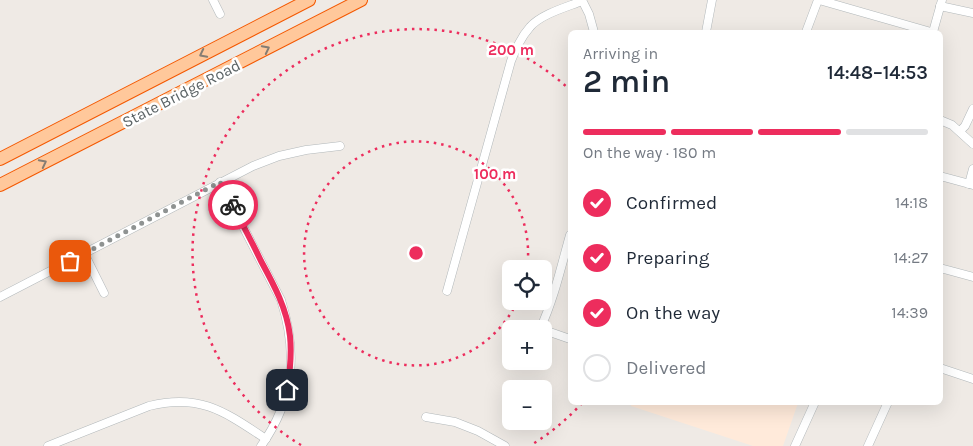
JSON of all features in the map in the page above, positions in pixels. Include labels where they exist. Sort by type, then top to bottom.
[{"type":"highway","name":"State Bridge Road","points":[[0,160],[309,0]]},
{"type":"highway","name":"State Bridge Road","points":[[0,185],[361,0]]},
{"type":"street","points":[[213,0],[220,14]]},
{"type":"street","points":[[447,291],[508,71],[518,45],[531,26],[550,14],[582,0],[589,14],[593,30]]},
{"type":"street","points":[[706,30],[712,0]]},
{"type":"street","points":[[807,30],[819,0],[925,30]]},
{"type":"street","points":[[933,30],[941,3],[973,14]]},
{"type":"street","points":[[960,131],[965,126],[973,109]]},
{"type":"street","points":[[943,121],[960,131],[973,144]]},
{"type":"street","points":[[0,297],[253,166],[279,156],[306,150],[340,146]]},
{"type":"street","points":[[943,177],[971,185],[973,169]]},
{"type":"street","points":[[220,182],[281,300],[290,336],[291,354],[287,390],[282,408],[261,446]]},
{"type":"street","points":[[544,320],[568,243]]},
{"type":"street","points":[[84,253],[104,293]]},
{"type":"street","points":[[943,269],[973,277]]},
{"type":"street","points":[[281,300],[290,296]]},
{"type":"street","points":[[552,333],[568,338]]},
{"type":"street","points":[[943,369],[973,379]]},
{"type":"street","points":[[48,446],[149,406],[178,401],[198,403],[217,409],[266,439]]},
{"type":"street","points":[[796,446],[815,405]]},
{"type":"street","points":[[868,446],[887,405]]},
{"type":"street","points":[[426,417],[454,422],[478,431],[505,446]]},
{"type":"shaded area","points":[[797,405],[783,446],[753,446],[631,406]]},
{"type":"way so far","points":[[70,261],[220,182],[233,205]]},
{"type":"route","points":[[233,205],[281,300],[290,336],[291,354],[287,390]]}]
